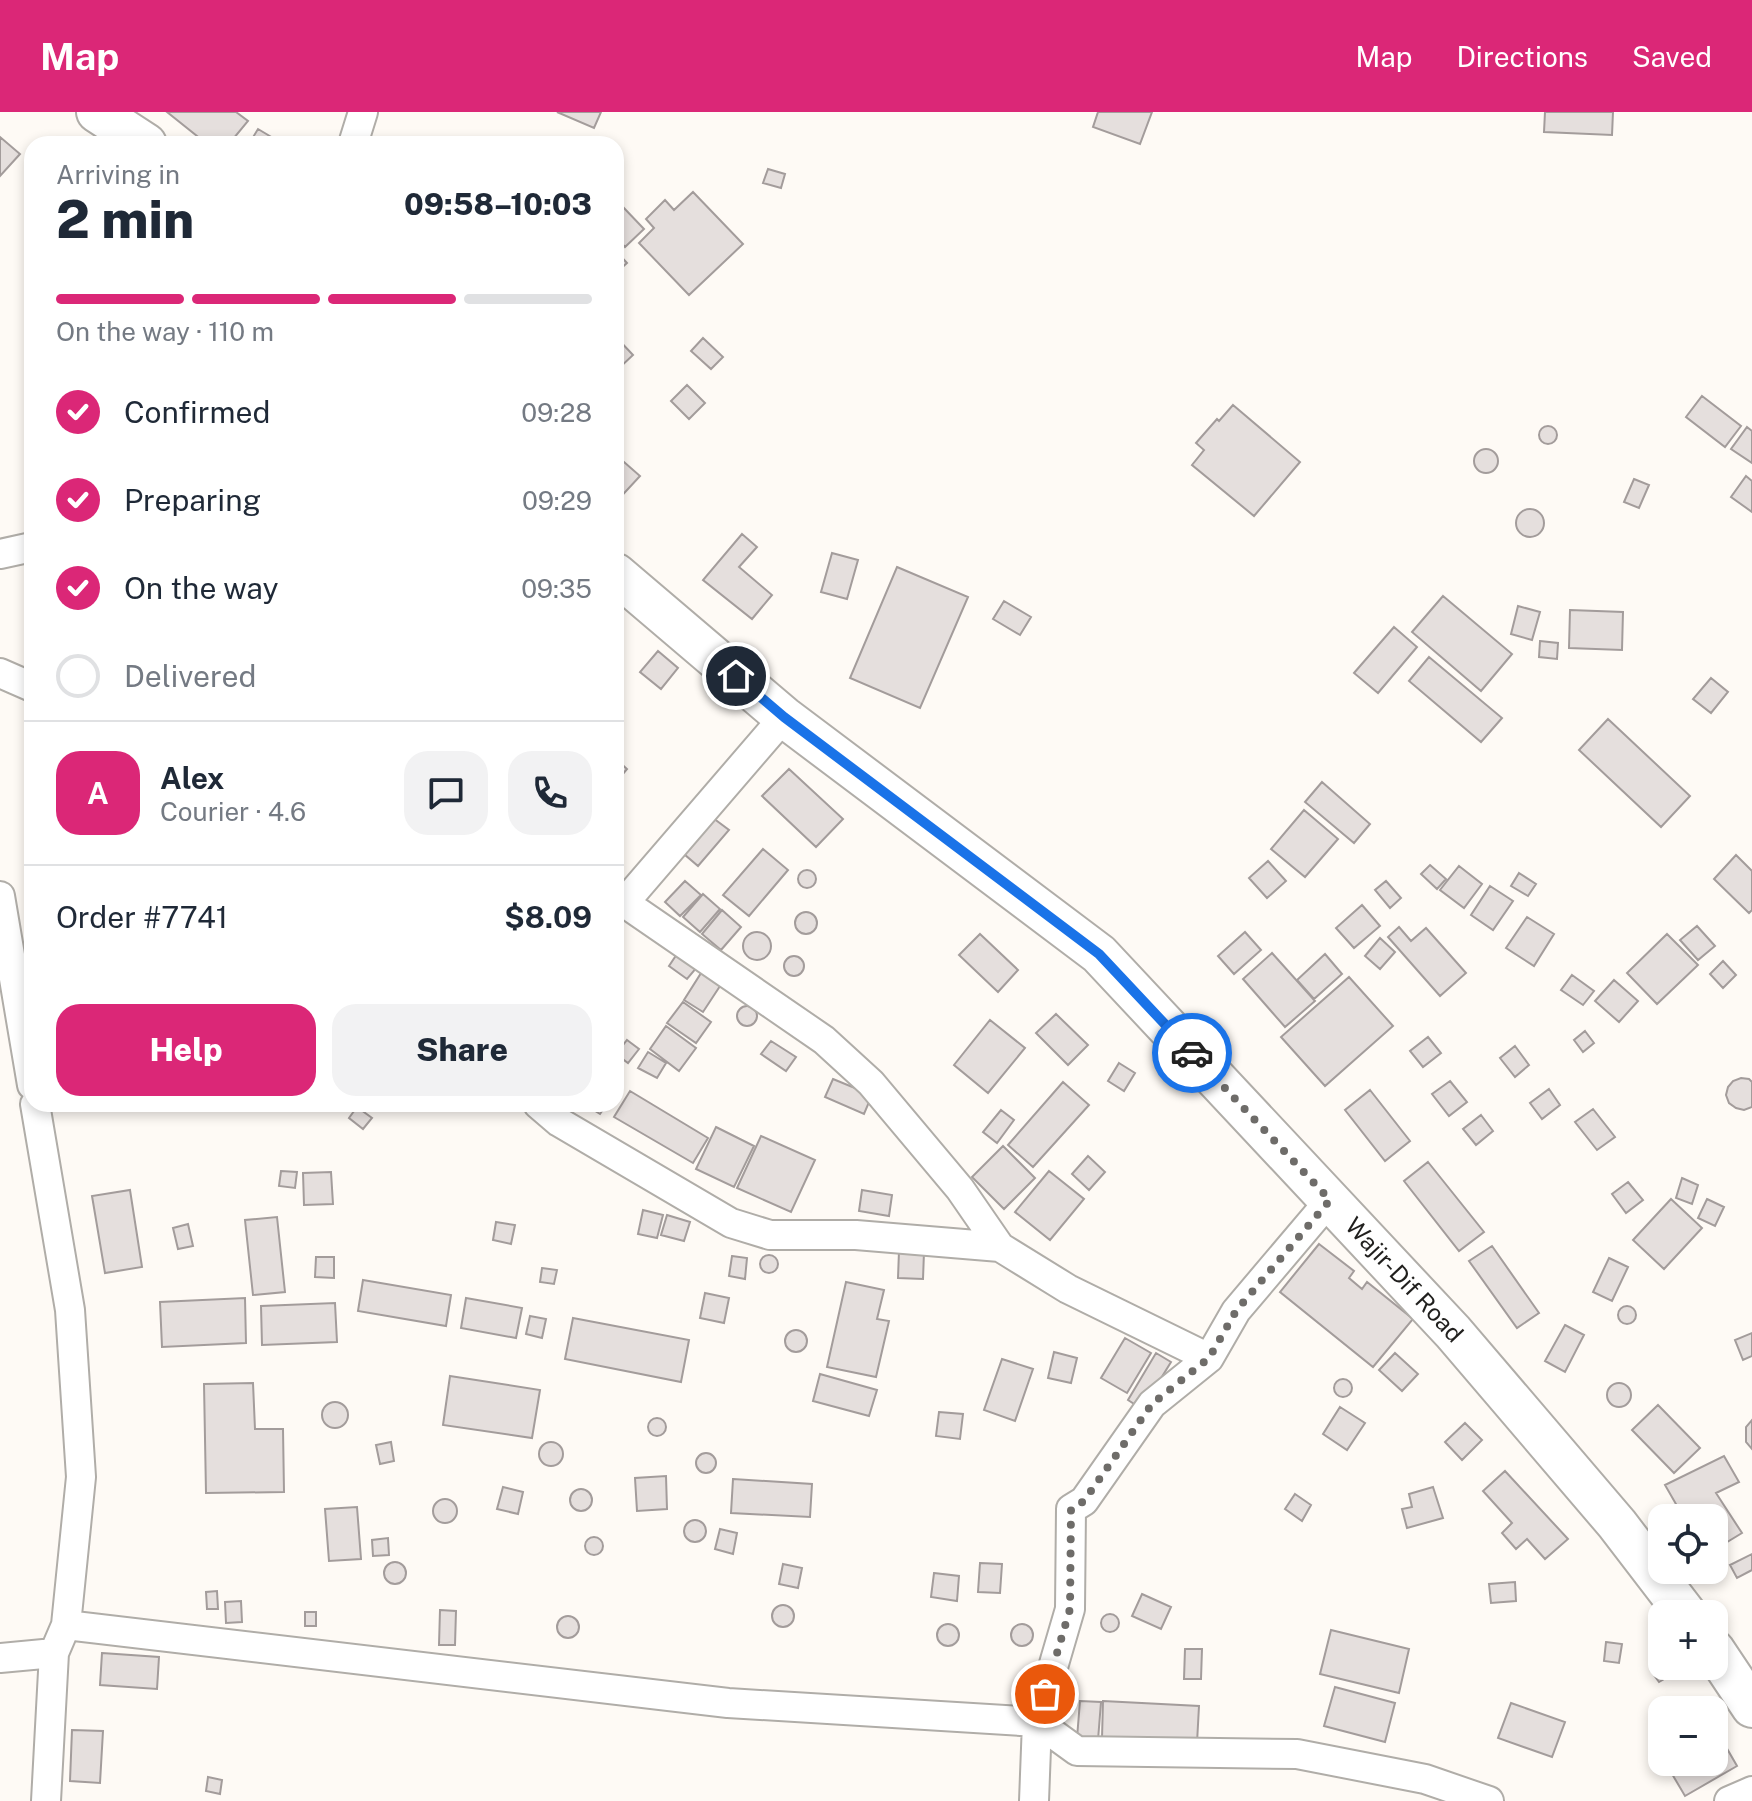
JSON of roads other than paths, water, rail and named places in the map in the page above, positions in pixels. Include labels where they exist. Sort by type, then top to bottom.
[{"type":"main road","points":[[97,112],[134,136]]},
{"type":"main road","name":"Wajir-Dif Road","points":[[624,581],[784,717],[1099,954],[1453,1332],[1617,1524],[1675,1600]]},
{"type":"main road","points":[[1728,1671],[1752,1707]]},
{"type":"street","points":[[356,136],[363,112]]},
{"type":"street","points":[[0,554],[24,549]]},
{"type":"street","points":[[0,673],[24,684]]},
{"type":"street","points":[[624,896],[784,717]]},
{"type":"street","points":[[0,896],[24,1038]]},
{"type":"street","points":[[624,903],[824,1040],[871,1083],[960,1189],[1000,1247],[1068,1289],[1209,1358]]},
{"type":"street","points":[[36,1112],[70,1310],[81,1477],[66,1625],[54,1653],[46,1801]]},
{"type":"street","points":[[547,1112],[559,1122],[731,1223],[770,1235],[856,1235],[1000,1247]]},
{"type":"street","points":[[1034,1801],[1037,1722],[1070,1609],[1071,1509],[1084,1501],[1152,1404],[1209,1358],[1236,1311],[1330,1200]]},
{"type":"street","points":[[66,1625],[728,1703],[1037,1722],[1077,1751],[1297,1754],[1425,1779],[1489,1801]]},
{"type":"street","points":[[0,1658],[54,1653]]},
{"type":"street","points":[[1729,1801],[1752,1791]]}]
